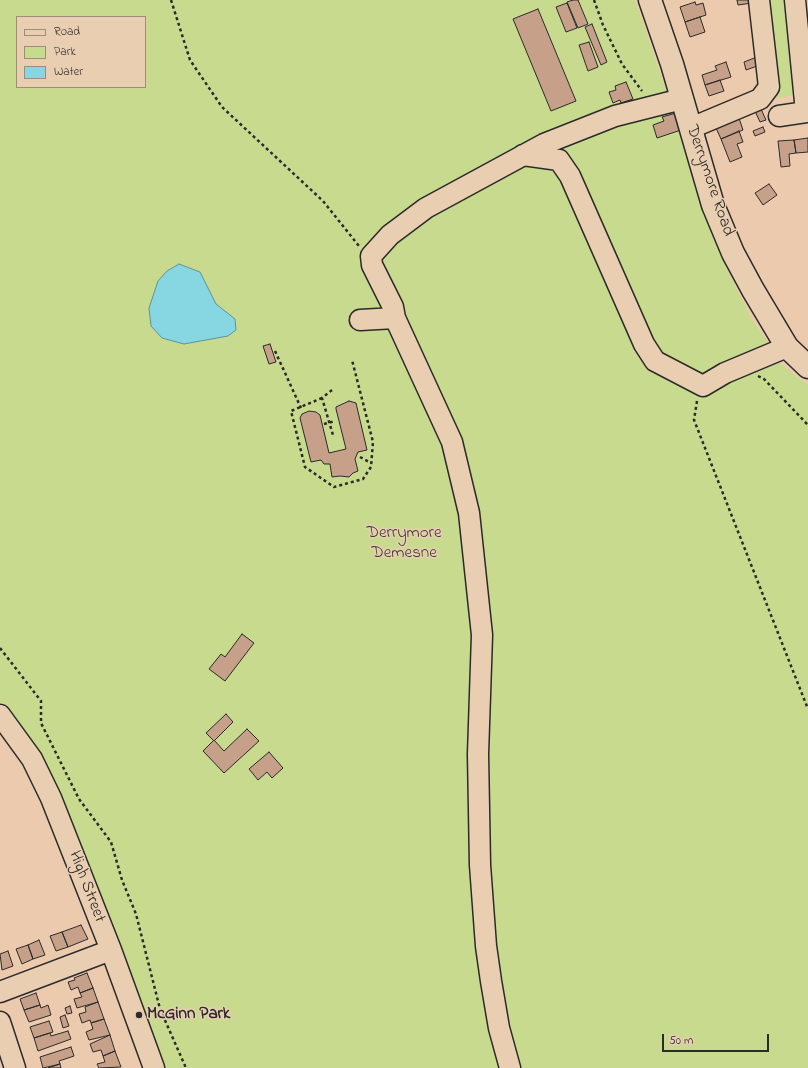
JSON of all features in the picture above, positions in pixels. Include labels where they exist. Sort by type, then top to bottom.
[{"type":"main road","name":"Derrymore Road","points":[[652,0],[713,205],[753,290],[787,347],[807,365]]},
{"type":"street","points":[[691,128],[760,99],[769,87],[759,0]]},
{"type":"street","points":[[779,116],[806,112],[795,0]]},
{"type":"street","points":[[510,1068],[499,1028],[491,981],[486,946],[480,865],[478,754],[482,636],[469,513],[452,442],[395,318],[393,307],[372,265],[371,256],[390,235],[426,208],[544,144],[615,116],[682,99]]},
{"type":"street","points":[[523,155],[559,160],[572,180],[644,344],[655,361],[703,386],[725,373],[787,347]]},
{"type":"street","points":[[360,320],[395,318]]},
{"type":"street","name":"High Street","points":[[0,715],[32,759],[51,798],[111,950],[154,1068]]},
{"type":"street","points":[[0,992],[111,950]]},
{"type":"street","points":[[0,1022],[15,1068]]},
{"type":"path","points":[[171,0],[190,60],[222,108],[323,201],[359,247],[371,256]]},
{"type":"path","points":[[594,0],[603,25],[622,64],[653,106]]},
{"type":"path","points":[[275,351],[301,408]]},
{"type":"path","points":[[332,390],[322,398],[291,411],[305,467],[334,487],[363,479],[371,467],[373,442],[352,360]]},
{"type":"path","points":[[740,367],[744,376],[756,375],[764,379],[808,425]]},
{"type":"path","points":[[703,386],[696,404],[694,420],[808,709]]},
{"type":"path","points":[[322,398],[332,435]]},
{"type":"path","points":[[324,424],[335,421]]},
{"type":"path","points":[[360,457],[371,462]]},
{"type":"path","points":[[0,648],[41,701],[41,723],[79,799],[111,842],[122,880],[136,914],[160,1009],[186,1068]]},
{"type":"green space","name":"Derrymore Demesne","points":[[0,0],[635,0],[667,92],[665,98],[669,110],[673,114],[692,176],[727,269],[752,320],[772,348],[776,360],[808,385],[808,1068],[166,1068],[121,949],[44,765],[0,701]]},
{"type":"green space","points":[[764,0],[786,0],[794,92],[791,96],[773,98]]},
{"type":"water","points":[[179,264],[200,272],[216,304],[235,319],[236,330],[228,336],[184,344],[162,338],[151,326],[149,308],[158,281],[167,271]]},
{"type":"building","points":[[578,0],[588,24],[578,28],[567,2]]},
{"type":"building","points":[[737,0],[752,0],[752,3],[738,5]]},
{"type":"building","points":[[695,2],[696,5],[703,3],[706,15],[685,22],[680,7]]},
{"type":"building","points":[[567,3],[577,28],[566,32],[556,7]]},
{"type":"building","points":[[538,9],[576,101],[551,111],[513,19]]},
{"type":"building","points":[[700,17],[705,32],[690,37],[685,22]]},
{"type":"building","points":[[592,24],[607,62],[601,65],[585,27]]},
{"type":"building","points":[[589,42],[598,67],[588,71],[579,45]]},
{"type":"building","points":[[757,57],[760,65],[746,70],[744,62]]},
{"type":"building","points":[[726,62],[731,77],[705,85],[702,75],[717,70],[715,66]]},
{"type":"building","points":[[720,80],[724,91],[709,96],[705,85]]},
{"type":"building","points":[[626,82],[633,99],[621,103],[620,100],[613,103],[609,92],[616,90],[615,86]]},
{"type":"building","points":[[761,109],[766,120],[760,122],[755,111]]},
{"type":"building","points":[[676,113],[681,130],[657,138],[653,125],[664,121],[662,117]]},
{"type":"building","points":[[739,118],[743,130],[721,139],[716,128]]},
{"type":"building","points":[[763,127],[765,132],[755,136],[753,131]]},
{"type":"building","points":[[739,131],[743,142],[737,144],[742,157],[730,162],[721,139]]},
{"type":"building","points":[[808,138],[808,152],[796,153],[794,140]]},
{"type":"building","points":[[794,140],[796,153],[789,154],[790,166],[781,167],[778,141]]},
{"type":"building","points":[[769,184],[777,195],[763,205],[755,193]]},
{"type":"building","points":[[270,344],[276,362],[269,364],[263,346]]},
{"type":"building","points":[[349,401],[356,403],[367,450],[358,452],[355,459],[358,471],[349,477],[332,477],[330,464],[324,464],[321,460],[311,462],[300,418],[302,414],[309,411],[316,412],[320,415],[329,453],[346,449],[336,407]]},
{"type":"building","points":[[242,634],[254,643],[225,681],[209,669],[221,654],[225,657]]},
{"type":"building","points":[[226,714],[233,722],[214,741],[206,733]]},
{"type":"building","points":[[247,729],[259,741],[224,773],[203,751],[214,740],[224,751]]},
{"type":"building","points":[[269,752],[283,768],[272,778],[267,772],[258,780],[249,769]]},
{"type":"building","points":[[81,925],[88,939],[68,947],[62,932]]},
{"type":"building","points":[[62,932],[68,947],[56,951],[50,936]]},
{"type":"building","points":[[39,940],[45,955],[33,959],[28,945]]},
{"type":"building","points":[[28,945],[33,959],[22,964],[16,949]]},
{"type":"building","points":[[8,951],[13,966],[2,970],[0,954]]},
{"type":"building","points":[[87,973],[93,988],[80,993],[78,987],[71,990],[68,982]]},
{"type":"building","points":[[93,988],[98,1002],[77,1008],[74,999],[82,997],[80,993]]},
{"type":"building","points":[[36,993],[40,1005],[24,1010],[20,999]]},
{"type":"building","points":[[98,1002],[104,1019],[91,1023],[90,1020],[82,1023],[79,1014],[86,1012],[85,1007]]},
{"type":"building","points":[[40,1005],[41,1008],[48,1005],[51,1015],[29,1022],[24,1010]]},
{"type":"building","points":[[70,1006],[72,1013],[67,1014],[65,1008]]},
{"type":"building","points":[[65,1015],[69,1026],[63,1028],[60,1017]]},
{"type":"building","points":[[104,1019],[110,1035],[89,1040],[86,1032],[93,1029],[91,1023]]},
{"type":"building","points":[[49,1021],[53,1032],[34,1038],[30,1027]]},
{"type":"building","points":[[68,1031],[71,1039],[38,1051],[34,1038],[50,1033],[51,1036]]},
{"type":"building","points":[[110,1035],[115,1051],[103,1056],[101,1050],[93,1052],[90,1044]]},
{"type":"building","points":[[71,1047],[74,1056],[59,1061],[60,1064],[43,1068],[40,1057]]},
{"type":"building","points":[[115,1051],[121,1067],[99,1068],[97,1064],[105,1062],[103,1056]]},
{"type":"building","points":[[60,1064],[61,1068],[48,1068]]},
{"type":"place","name":"McGinn Park","points":[[139,1015]]}]
